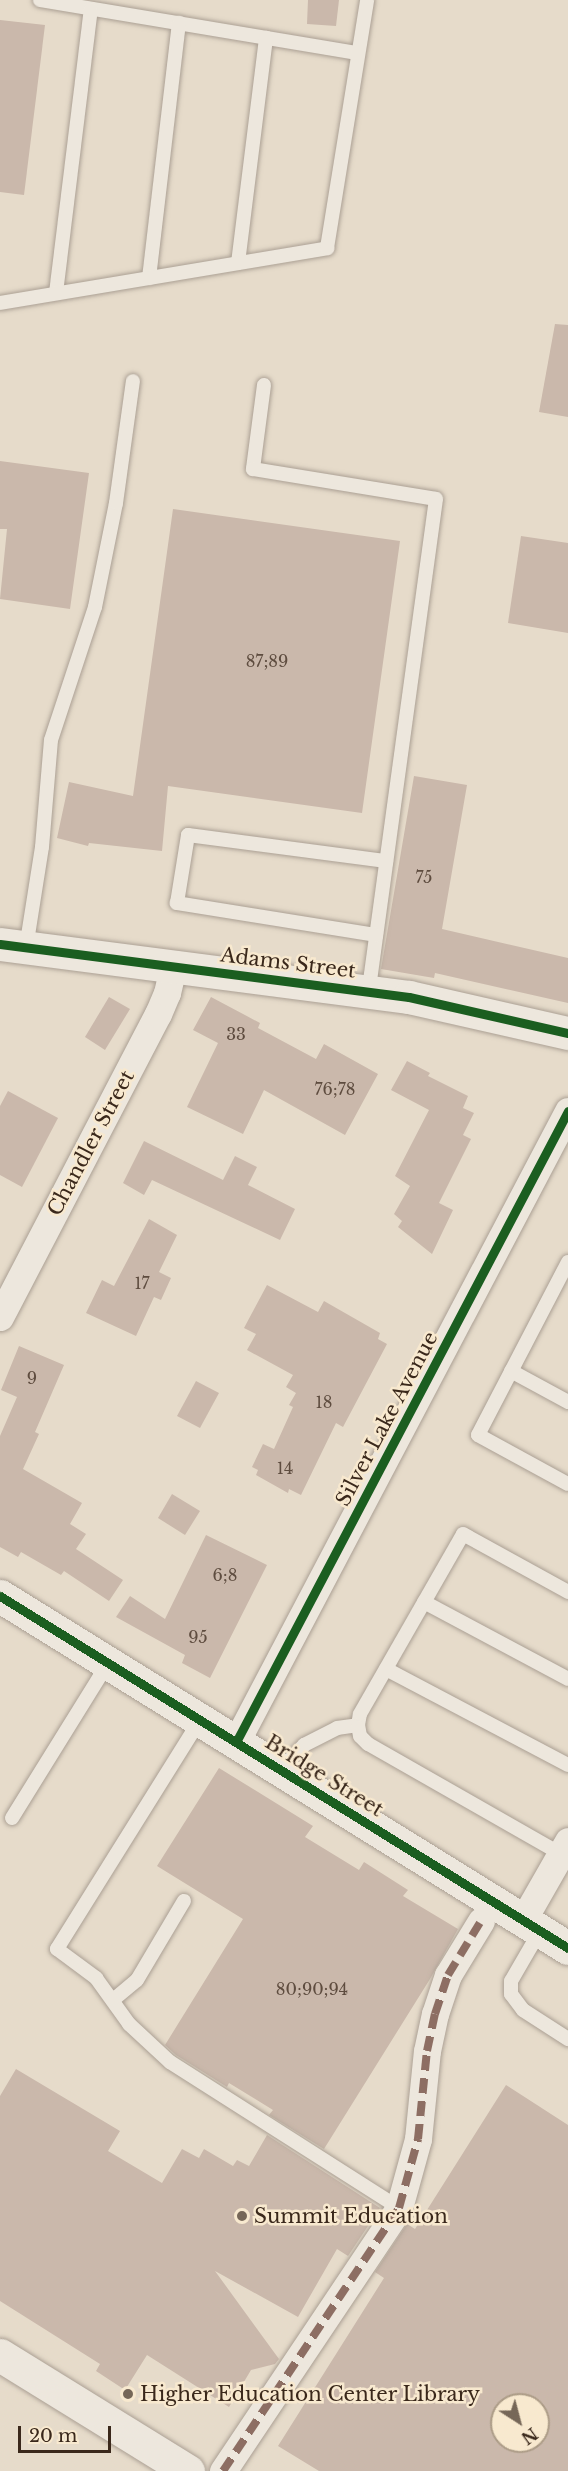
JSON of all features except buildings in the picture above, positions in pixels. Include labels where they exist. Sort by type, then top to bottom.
[{"type":"street","name":"Adams Street","points":[[13,946],[430,1001],[568,1033]]},
{"type":"street","name":"Chandler Street","points":[[0,1317],[158,1014],[167,993],[173,966]]},
{"type":"street","name":"Silver Lake Avenue","points":[[236,1742],[568,1111]]},
{"type":"street","name":"Bridge Street","points":[[0,1596],[568,1948]]},
{"type":"street","points":[[532,1926],[565,1847]]},
{"type":"street","points":[[223,2471],[399,2208],[418,2139],[427,2051],[435,2014],[448,1976],[481,1921]]},
{"type":"street","points":[[0,2355],[188,2471]]},
{"type":"lane","points":[[40,0],[357,53]]},
{"type":"lane","points":[[0,303],[327,248],[367,0]]},
{"type":"lane","points":[[56,293],[91,9]]},
{"type":"lane","points":[[149,278],[179,23]]},
{"type":"lane","points":[[238,263],[266,38]]},
{"type":"lane","points":[[13,946],[42,847],[51,740],[95,607],[116,503],[133,381]]},
{"type":"lane","points":[[264,385],[253,469],[436,499],[369,992]]},
{"type":"lane","points":[[376,935],[177,903],[188,835],[386,861]]},
{"type":"lane","points":[[568,1262],[478,1435],[568,1484]]},
{"type":"lane","points":[[511,1371],[568,1402]]},
{"type":"lane","points":[[565,1847],[368,1744],[360,1736],[358,1725],[360,1714],[463,1534],[568,1592]]},
{"type":"lane","points":[[424,1602],[568,1679]]},
{"type":"lane","points":[[12,1818],[108,1663]]},
{"type":"lane","points":[[386,1669],[568,1765]]},
{"type":"lane","points":[[200,1720],[57,1949],[90,1971],[135,2030],[170,2062],[399,2208]]},
{"type":"lane","points":[[280,1770],[304,1745],[337,1728],[358,1725]]},
{"type":"lane","points":[[113,2000],[137,1980],[184,1901]]},
{"type":"lane","points":[[532,1926],[511,1981],[511,1994],[523,2010],[568,2039]]},
{"type":"marked path","points":[[223,2471],[399,2208],[418,2139],[427,2051],[435,2014],[448,1975],[481,1921]]},
{"type":"cycle path","points":[[0,944],[409,997],[568,1033]]},
{"type":"cycle path","points":[[236,1742],[568,1111]]},
{"type":"cycle path","points":[[0,1596],[568,1948]]},
{"type":"place","name":"Summit Education","points":[[242,2216]]},
{"type":"place","name":"Higher Education Center Library","points":[[128,2394]]}]
